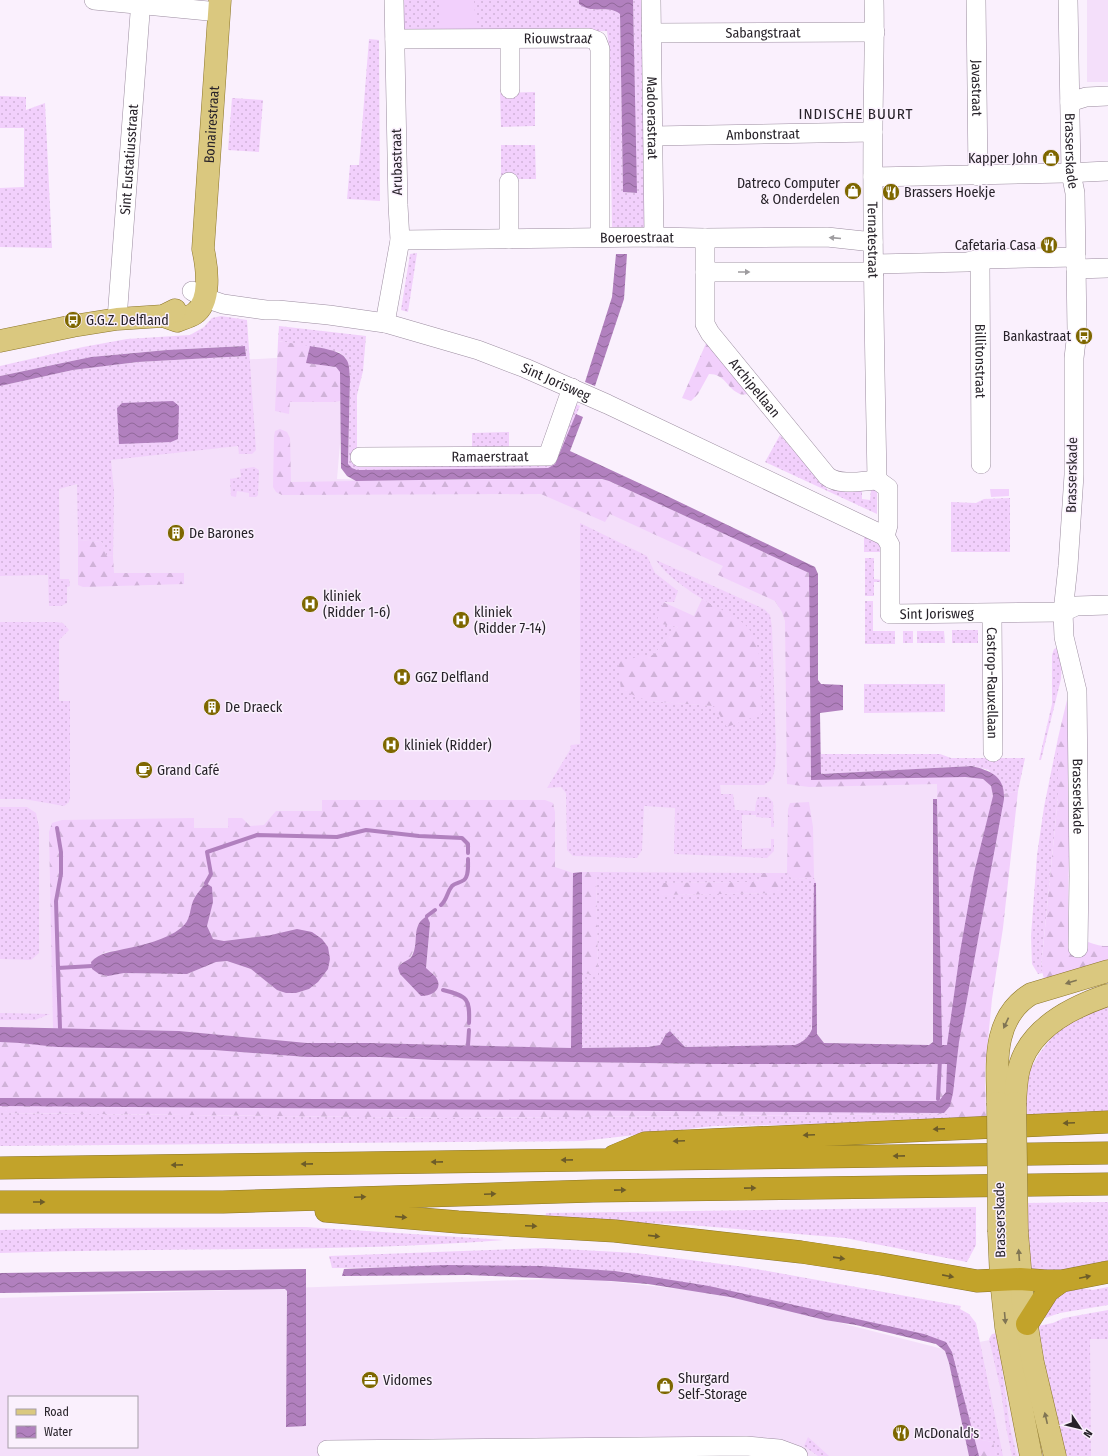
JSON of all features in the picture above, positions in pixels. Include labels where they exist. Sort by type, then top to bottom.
[{"type":"highway","points":[[606,1160],[645,1142],[1108,1122]]},
{"type":"highway","points":[[0,1168],[1100,1154]]},
{"type":"highway","points":[[0,1202],[223,1202],[593,1191],[1100,1184]]},
{"type":"highway","points":[[223,1202],[458,1222],[615,1231],[808,1253],[977,1281],[1011,1279],[1062,1281],[1108,1272]]},
{"type":"highway","points":[[1027,1324],[1048,1291],[1062,1281]]},
{"type":"main road","name":"Bonairestraat","points":[[199,295],[207,266],[203,249],[220,6]]},
{"type":"main road","points":[[0,341],[73,326],[117,320],[163,316],[177,322],[195,313],[199,295]]},
{"type":"main road","name":"Brasserskade","points":[[1031,1456],[1006,1327],[1011,1279],[1008,1232],[1007,1103],[997,1054],[1003,1030],[1013,1009],[1021,1000],[1031,994],[1108,971]]},
{"type":"main road","name":"Brasserskade","points":[[1007,1103],[1016,1084],[1019,1068],[1028,1047],[1042,1030],[1063,1015],[1096,999],[1108,995]]},
{"type":"main road","name":"Brasserskade","points":[[1011,1279],[1023,1302],[1034,1363],[1055,1456]]},
{"type":"street","points":[[94,0],[220,6]]},
{"type":"street","name":"Arubastraat","points":[[385,323],[400,240],[394,0]]},
{"type":"street","name":"Madoerastraat","points":[[651,0],[654,236]]},
{"type":"street","name":"Ternatestraat","points":[[874,0],[873,242],[877,480]]},
{"type":"street","name":"Javastraat","points":[[976,0],[978,176]]},
{"type":"street","name":"Brasserskade","points":[[1068,0],[1071,173],[1075,193],[1078,332],[1074,358],[1074,475],[1068,566],[1063,612],[1064,637],[1077,691],[1079,876],[1078,948]]},
{"type":"street","name":"Sint Eustatiusstraat","points":[[117,320],[141,2]]},
{"type":"street","name":"Sabangstraat","points":[[652,33],[875,32]]},
{"type":"street","name":"Riouwstraat","points":[[395,39],[589,38],[597,41],[600,49],[600,237]]},
{"type":"street","points":[[510,39],[510,89]]},
{"type":"street","points":[[1070,102],[1086,97],[1108,96]]},
{"type":"street","name":"Ambonstraat","points":[[653,136],[873,132]]},
{"type":"street","points":[[873,177],[978,176],[1071,173],[1108,170]]},
{"type":"street","points":[[509,182],[509,239]]},
{"type":"street","name":"Boeroestraat","points":[[400,240],[654,236],[705,238],[827,237],[873,242]]},
{"type":"street","name":"Archipellaan","points":[[705,238],[706,324],[710,333],[827,476],[832,480],[839,482],[877,480]]},
{"type":"street","points":[[705,272],[874,268],[967,262],[980,259],[1076,263],[1108,268]]},
{"type":"street","name":"Billitonstraat","points":[[980,259],[981,464]]},
{"type":"street","name":"Sint Jorisweg","points":[[199,295],[223,304],[385,323],[478,350],[572,388],[885,536],[890,545],[890,614],[1063,612],[1076,606],[1108,605]]},
{"type":"street","name":"Ramaerstraat","points":[[360,457],[548,456],[572,388]]},
{"type":"street","name":"Sint Jorisweg","points":[[877,480],[888,488],[888,525],[885,536]]},
{"type":"street","name":"Castrop-Rauxellaan","points":[[992,614],[993,752]]},
{"type":"street","points":[[327,1450],[746,1446],[779,1449],[798,1456]]},
{"type":"shaded area","points":[[1087,0],[1108,0],[1108,82],[1087,82]]},
{"type":"shaded area","name":"GGZ Delfland","points":[[293,357],[347,361],[337,479],[608,485],[802,570],[805,784],[983,783],[936,1061],[0,1068],[0,394],[100,368]]},
{"type":"shaded area","points":[[578,1278],[726,1294],[943,1349],[1108,1317],[1108,1456],[0,1456],[0,1298]]},
{"type":"green space","points":[[401,0],[579,0],[579,4],[589,9],[610,10],[620,14],[623,192],[636,193],[633,0],[647,0],[651,227],[612,227],[609,48],[607,31],[445,34],[403,31]]},
{"type":"green space","points":[[439,0],[474,0],[476,28],[440,27]]},
{"type":"green space","points":[[369,39],[379,40],[380,201],[347,199],[350,165],[359,165]]},
{"type":"green space","points":[[535,92],[535,126],[501,127],[500,93]]},
{"type":"green space","points":[[0,96],[26,97],[26,110],[45,103],[52,248],[0,247],[0,188],[24,187],[24,128],[0,128]]},
{"type":"green space","points":[[232,98],[263,100],[259,152],[228,150]]},
{"type":"green space","points":[[501,145],[535,145],[536,179],[501,179]]},
{"type":"green space","points":[[417,253],[408,312],[401,310],[410,254]]},
{"type":"green space","points":[[221,316],[247,320],[256,450],[252,454],[239,454],[238,446],[111,460],[114,492],[113,556],[106,555],[102,542],[78,540],[77,484],[59,489],[60,579],[69,579],[70,586],[67,587],[67,603],[61,606],[49,606],[48,575],[0,576],[0,386],[73,370],[138,362],[246,356],[245,346],[167,350],[91,357],[0,376],[0,366],[83,347],[127,339],[190,335],[204,327],[212,318]]},
{"type":"green space","points":[[279,326],[366,336],[363,371],[357,395],[357,461],[548,461],[573,403],[580,406],[555,464],[548,468],[357,470],[348,465],[350,378],[346,358],[339,352],[278,341]]},
{"type":"green space","points":[[278,341],[310,346],[307,363],[336,367],[340,372],[340,401],[290,402],[289,414],[275,411]]},
{"type":"green space","points":[[707,341],[751,393],[740,394],[719,376],[709,374],[698,394],[691,401],[682,398]]},
{"type":"green space","points":[[280,429],[287,432],[290,438],[291,482],[602,479],[809,573],[811,774],[937,774],[983,779],[991,786],[993,796],[1018,791],[1003,928],[992,999],[985,1070],[986,1120],[950,1122],[951,1114],[449,1118],[0,1113],[0,1042],[214,1050],[307,1057],[380,1057],[434,1060],[709,1064],[948,1064],[947,1045],[942,1045],[937,784],[809,787],[787,784],[785,621],[782,612],[775,601],[718,575],[723,566],[610,514],[605,522],[541,494],[282,495],[276,492],[273,487],[274,437],[275,431]]},
{"type":"green space","points":[[509,432],[509,450],[472,451],[472,433]]},
{"type":"green space","points":[[780,435],[828,490],[862,490],[862,499],[870,500],[871,490],[877,489],[877,514],[765,462]]},
{"type":"green space","points":[[254,467],[259,470],[258,495],[256,497],[249,497],[249,493],[237,491],[236,497],[231,496],[230,479],[241,477],[240,469]]},
{"type":"green space","points":[[990,489],[1009,489],[1009,496],[991,497]]},
{"type":"green space","points":[[1010,498],[1010,552],[951,552],[951,502],[976,503],[984,499]]},
{"type":"green space","points":[[580,523],[647,556],[655,573],[678,591],[674,602],[663,602],[657,623],[678,627],[655,653],[648,658],[648,701],[714,706],[762,714],[761,705],[735,618],[703,600],[681,585],[663,569],[656,560],[764,609],[770,615],[772,627],[776,748],[775,768],[772,779],[764,785],[720,785],[721,794],[733,794],[735,810],[755,811],[758,797],[768,797],[773,802],[774,827],[771,827],[771,818],[756,817],[756,815],[742,815],[742,849],[771,848],[771,839],[774,839],[774,851],[767,858],[674,854],[675,808],[644,806],[642,850],[637,858],[573,856],[567,850],[566,793],[561,787],[547,788],[570,750],[571,745],[580,744]]},
{"type":"green space","points":[[864,533],[876,535],[885,552],[864,552]]},
{"type":"green space","points":[[78,540],[102,542],[106,555],[113,556],[114,573],[184,573],[184,584],[83,587],[78,585]]},
{"type":"green space","points":[[865,558],[874,558],[874,579],[882,580],[882,582],[874,582],[874,596],[865,596]]},
{"type":"green space","points":[[702,599],[740,620],[749,629],[758,647],[761,670],[762,714],[727,727],[714,706],[648,701],[621,690],[618,662],[642,656],[648,658],[655,653],[678,627],[656,623],[663,602],[694,616]]},
{"type":"green space","points":[[865,601],[873,601],[873,631],[895,631],[895,644],[865,644]]},
{"type":"green space","points":[[0,622],[56,622],[63,623],[69,630],[59,640],[59,701],[70,701],[70,797],[69,802],[64,806],[24,799],[0,799]]},
{"type":"green space","points":[[952,630],[978,630],[978,643],[952,643]]},
{"type":"green space","points":[[903,631],[913,631],[913,643],[903,643]]},
{"type":"green space","points":[[917,631],[944,631],[945,643],[917,643]]},
{"type":"green space","points":[[1059,647],[1062,659],[1061,679],[1041,760],[1039,760],[1052,704],[1052,655],[1054,649]]},
{"type":"green space","points":[[864,684],[945,684],[945,712],[864,713]]},
{"type":"green space","points":[[1070,687],[1072,688],[1068,911],[1069,927],[1075,935],[1086,941],[1098,945],[1108,946],[1108,966],[1045,982],[1041,968],[1058,797],[1058,738]]},
{"type":"green space","points":[[1058,738],[1058,797],[1041,968],[1043,973],[1038,974],[1032,964],[1031,936],[1037,855],[1044,807]]},
{"type":"green space","points":[[821,754],[940,754],[951,758],[1025,758],[1018,791],[1004,794],[989,770],[972,766],[821,774]]},
{"type":"green space","points":[[322,800],[545,800],[553,803],[555,812],[555,867],[573,873],[571,1048],[307,1043],[179,1031],[53,1029],[49,832],[52,823],[62,820],[194,818],[194,828],[228,828],[228,818],[242,818],[250,826],[264,825],[276,811],[322,811]],"holes":[[[197,895],[208,918],[207,926],[213,939],[224,941],[271,935],[318,982],[309,989],[296,993],[277,990],[251,969],[227,961],[216,962],[187,974],[124,973],[108,976],[92,969],[91,962],[103,953],[150,943],[160,940],[177,931],[188,921]],[[427,917],[430,923],[426,969],[435,975],[421,996],[400,974],[401,963],[409,960],[415,947],[417,927]]]},
{"type":"green space","points":[[809,802],[813,827],[814,878],[792,879],[787,873],[788,809],[790,803]]},
{"type":"green space","points":[[0,807],[27,807],[36,813],[39,827],[39,953],[31,960],[0,959]]},
{"type":"green space","points":[[582,872],[596,872],[598,975],[582,973]]},
{"type":"green space","points":[[596,872],[762,873],[759,880],[752,882],[660,883],[660,895],[779,893],[779,873],[787,873],[792,879],[814,878],[816,883],[814,883],[813,1014],[810,1033],[807,1037],[795,1045],[685,1047],[674,1035],[666,1034],[660,1045],[648,1047],[582,1048],[582,973],[598,974]]},
{"type":"green space","points":[[762,873],[779,873],[779,893],[660,895],[660,883],[752,882],[759,880]]},
{"type":"green space","points":[[1108,1003],[1108,1115],[1027,1119],[1025,1086],[1027,1075],[1039,1054],[1058,1029]]},
{"type":"green space","points":[[0,1013],[50,1014],[35,1020],[0,1020]]},
{"type":"green space","points":[[0,1113],[449,1118],[951,1114],[950,1122],[714,1126],[582,1141],[0,1146]]},
{"type":"green space","points":[[1108,1202],[1108,1265],[1038,1274],[1027,1266],[1024,1203]]},
{"type":"green space","points":[[976,1207],[976,1245],[967,1262],[845,1238],[690,1225],[545,1219],[546,1213]]},
{"type":"green space","points":[[306,1227],[504,1240],[378,1247],[0,1253],[0,1230]]},
{"type":"green space","points":[[544,1248],[636,1253],[745,1267],[961,1306],[960,1309],[969,1314],[976,1323],[1003,1456],[996,1456],[993,1442],[975,1439],[943,1343],[615,1271],[478,1267],[332,1268],[329,1256]]},
{"type":"green space","points":[[1071,1287],[1093,1290],[1108,1287],[1108,1305],[1060,1313],[1038,1319],[1040,1310]]},
{"type":"green space","points":[[1108,1310],[1108,1339],[1090,1339],[1091,1456],[1066,1456],[1038,1326],[1053,1323],[1064,1318]]},
{"type":"green space","points":[[997,1333],[1010,1427],[1017,1456],[1012,1456],[1001,1391],[989,1339],[992,1334]]},
{"type":"green space","points":[[808,1437],[829,1456],[818,1456],[804,1446]]},
{"type":"green space","points":[[975,1439],[993,1442],[996,1456],[977,1456]]},
{"type":"water","points":[[579,0],[633,0],[637,193],[623,192],[620,14],[610,10],[589,9],[579,4]]},
{"type":"water","points":[[616,254],[627,254],[624,299],[595,386],[585,382],[612,297]]},
{"type":"water","points":[[245,346],[246,356],[138,362],[73,370],[0,386],[0,376],[91,357],[167,350]]},
{"type":"water","points":[[310,346],[340,353],[344,356],[348,363],[350,378],[348,464],[352,468],[357,470],[548,468],[555,464],[576,414],[583,417],[570,451],[815,567],[818,574],[818,680],[821,684],[843,685],[843,710],[820,713],[821,774],[972,766],[985,770],[996,776],[1002,785],[1004,799],[959,1042],[953,1093],[950,1106],[944,1113],[0,1106],[0,1098],[939,1101],[946,1092],[947,1064],[709,1064],[434,1060],[380,1057],[307,1057],[214,1050],[57,1047],[0,1042],[0,1027],[179,1031],[307,1043],[571,1048],[573,873],[582,872],[582,1048],[648,1047],[660,1045],[666,1034],[670,1031],[685,1047],[795,1045],[803,1041],[812,1029],[814,883],[816,883],[817,1034],[824,1043],[929,1045],[933,1042],[933,799],[937,799],[942,1045],[947,1045],[960,952],[974,873],[993,796],[991,786],[983,779],[965,777],[811,780],[809,573],[602,479],[356,481],[347,476],[341,468],[340,372],[336,367],[306,363]]},
{"type":"water","points":[[173,401],[179,406],[178,439],[171,442],[119,444],[117,408],[122,403]]},
{"type":"water","points":[[206,883],[212,887],[213,902],[207,926],[213,939],[224,941],[271,935],[297,929],[312,932],[322,939],[328,947],[330,959],[328,969],[318,982],[309,989],[296,993],[286,993],[277,990],[251,969],[227,961],[216,962],[187,974],[124,973],[108,976],[99,974],[92,969],[91,962],[102,954],[154,942],[181,928],[187,922],[194,898]]},
{"type":"water","points":[[427,916],[430,923],[426,968],[437,979],[438,987],[434,993],[421,996],[400,974],[398,968],[412,956],[417,929],[422,920]]},
{"type":"water","points":[[446,1265],[540,1266],[615,1271],[709,1286],[924,1334],[946,1342],[952,1352],[979,1456],[969,1456],[949,1363],[945,1351],[936,1344],[856,1325],[825,1320],[730,1297],[648,1284],[468,1275],[342,1276],[344,1269]]},
{"type":"water","points":[[306,1269],[306,1426],[286,1427],[287,1291],[285,1289],[0,1293],[0,1273]]},
{"type":"waterway","points":[[57,828],[61,852],[61,874],[56,901],[58,968]]},
{"type":"waterway","points":[[206,883],[211,874],[207,852],[257,835],[337,837],[366,830],[419,836],[462,838],[468,844],[468,853]]},
{"type":"waterway","points":[[441,905],[445,901],[452,886],[466,878],[468,859]]},
{"type":"waterway","points":[[427,916],[435,910]]},
{"type":"waterway","points":[[60,1028],[58,968],[92,966]]},
{"type":"waterway","points":[[443,990],[458,994],[466,1000],[469,1009],[469,1023]]},
{"type":"waterway","points":[[468,1045],[469,1030]]},
{"type":"waterway","points":[[938,1099],[940,1059]]},
{"type":"place","name":"Kapper John","points":[[1051,158]]},
{"type":"place","name":"Datreco Computer & Onderdelen","points":[[853,191]]},
{"type":"place","name":"Brassers Hoekje","points":[[891,192]]},
{"type":"place","name":"Cafetaria Casa","points":[[1049,245]]},
{"type":"place","name":"G.G.Z. Delfland","points":[[73,320]]},
{"type":"place","name":"Bankastraat","points":[[1084,336]]},
{"type":"place","name":"De Barones","points":[[176,533]]},
{"type":"place","name":"kliniek (Ridder 1-6)","points":[[310,604]]},
{"type":"place","name":"kliniek (Ridder 7-14)","points":[[461,620]]},
{"type":"place","name":"GGZ Delfland","points":[[402,677]]},
{"type":"place","name":"De Draeck","points":[[212,707]]},
{"type":"place","name":"kliniek (Ridder)","points":[[391,745]]},
{"type":"place","name":"Grand Café","points":[[144,770]]},
{"type":"place","name":"Vidomes","points":[[370,1380]]},
{"type":"place","name":"Shurgard Self-Storage","points":[[665,1386]]},
{"type":"place","name":"McDonald's","points":[[901,1433]]},
{"type":"district","name":"INDISCHE BUURT","points":[[856,114]]}]
